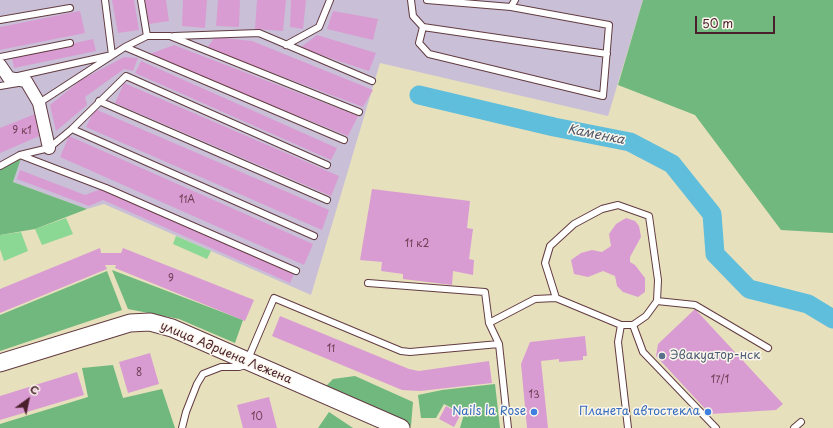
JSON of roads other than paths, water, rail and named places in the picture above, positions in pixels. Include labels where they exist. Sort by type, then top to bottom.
[{"type":"street","points":[[0,65],[4,82],[26,81],[38,103],[49,148]]},
{"type":"street","name":"улица Адриена Лежена","points":[[0,363],[130,323],[150,322],[172,328],[401,428]]},
{"type":"lane","points":[[105,0],[112,55]]},
{"type":"lane","points":[[141,0],[147,36]]},
{"type":"lane","points":[[286,45],[319,27],[330,0]]},
{"type":"lane","points":[[412,0],[413,16],[423,27],[607,54]]},
{"type":"lane","points":[[423,27],[419,43],[429,54],[603,96],[609,25],[511,7],[427,0]]},
{"type":"lane","points":[[511,7],[515,0]]},
{"type":"lane","points":[[0,20],[70,8]]},
{"type":"lane","points":[[38,103],[125,47],[147,36],[259,33],[372,81]]},
{"type":"lane","points":[[170,36],[359,112]]},
{"type":"lane","points":[[0,56],[70,43]]},
{"type":"lane","points":[[125,47],[344,140]]},
{"type":"lane","points":[[4,82],[112,55]]},
{"type":"lane","points":[[0,166],[20,155],[49,148],[72,129],[126,76],[327,164]]},
{"type":"lane","points":[[99,101],[327,200]]},
{"type":"lane","points":[[72,129],[314,236]]},
{"type":"lane","points":[[20,155],[106,188],[296,271]]},
{"type":"lane","points":[[489,323],[536,299],[556,298],[621,324],[633,325],[646,316],[657,301],[658,280],[649,216],[618,205],[602,210],[574,224],[550,246],[545,263],[556,298]]},
{"type":"lane","points":[[368,283],[485,292],[489,323],[499,344],[508,428]]},
{"type":"lane","points":[[182,428],[186,412],[197,384],[203,374],[221,367],[239,367],[249,361],[274,298],[401,351],[410,352],[499,344]]},
{"type":"lane","points":[[657,301],[695,305],[768,348]]},
{"type":"lane","points":[[621,324],[618,342],[628,428]]},
{"type":"lane","points":[[633,325],[644,352],[716,428]]},
{"type":"lane","points":[[794,428],[801,422]]},
{"type":"waterway","name":"Каменка","points":[[419,95],[554,127],[630,142],[672,164],[712,214],[715,254],[749,289],[808,304],[833,319]]},
{"type":"place","name":"Эвакуатор-нск","points":[[662,356]]},
{"type":"place","name":"Nails la Rose","points":[[534,412]]},
{"type":"place","name":"Планета автостекла","points":[[708,412]]}]
